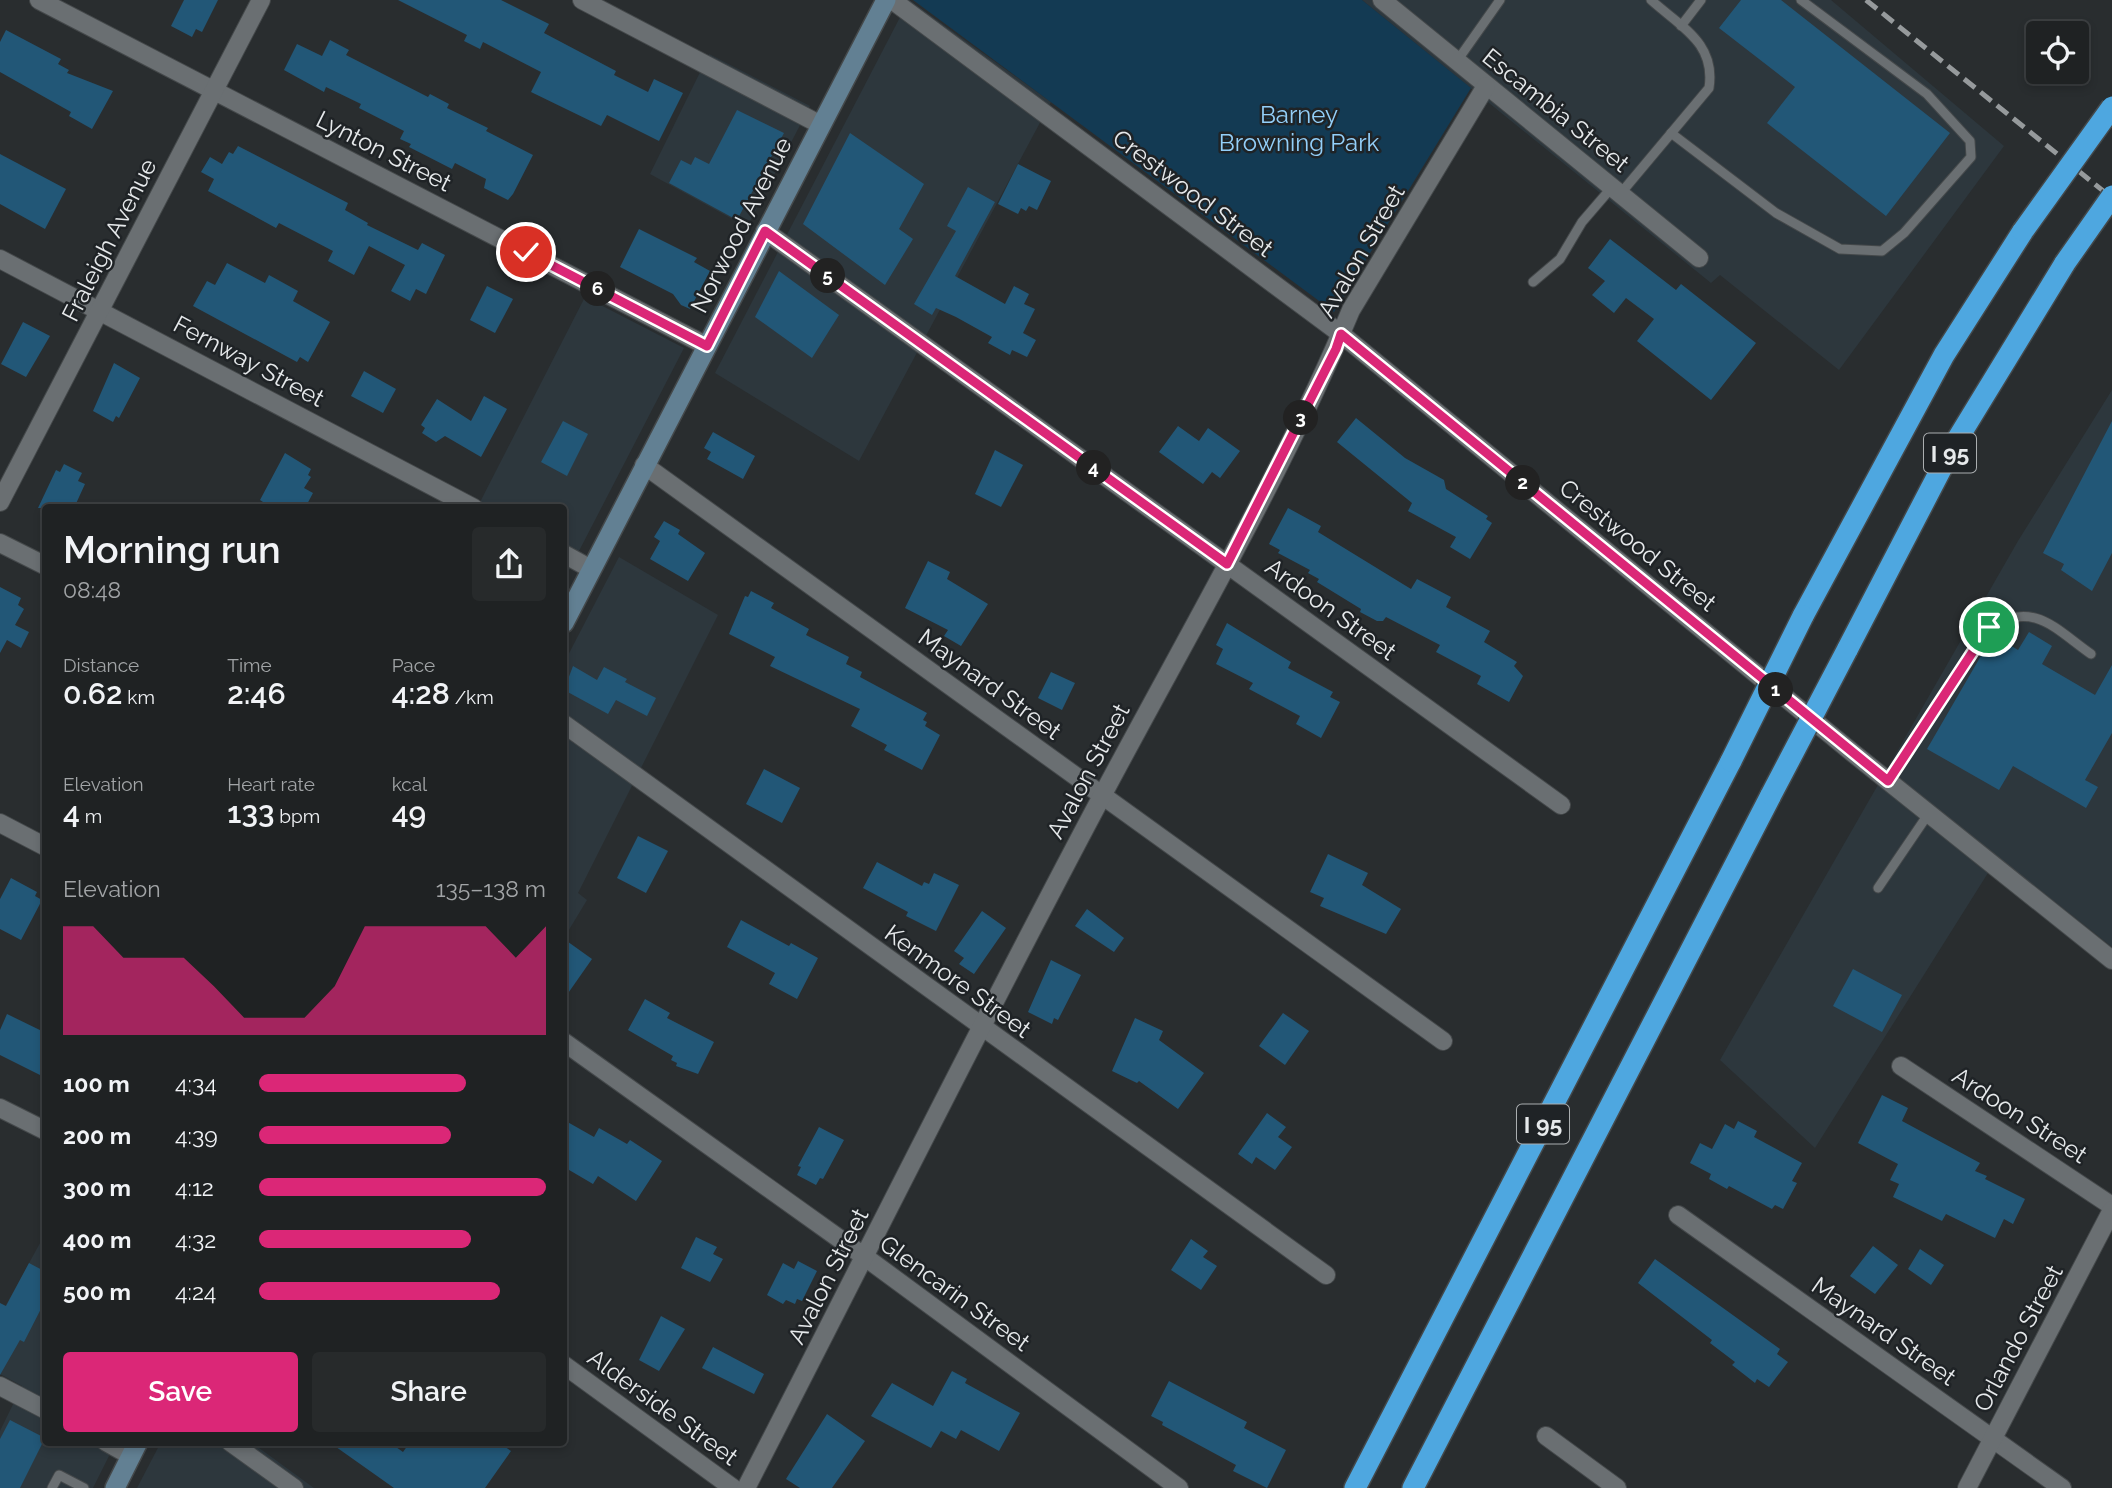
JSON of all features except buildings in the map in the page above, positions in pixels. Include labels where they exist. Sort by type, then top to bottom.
[{"type":"highway","name":"I 95","points":[[1355,1488],[1731,761],[1803,616],[1944,355],[2023,231],[2112,107]]},
{"type":"highway","name":"I 95","points":[[1413,1488],[1952,448],[2032,311],[2112,196]]},
{"type":"main road","name":"Norwood Avenue","points":[[567,617],[886,0]]},
{"type":"main road","points":[[115,1488],[135,1449]]},
{"type":"street","name":"Lynton Street","points":[[39,0],[707,346]]},
{"type":"street","name":"Fraleigh Avenue","points":[[0,502],[261,0]]},
{"type":"street","points":[[582,0],[821,125]]},
{"type":"street","name":"Crestwood Street","points":[[892,0],[1341,334],[1888,781],[2112,960]]},
{"type":"street","name":"Escambia Street","points":[[1382,0],[1699,258]]},
{"type":"street","name":"Avalon Street","points":[[746,1488],[980,1027],[1227,564],[1336,349],[1351,310],[1486,86]]},
{"type":"street","name":"Ardoon Street","points":[[765,231],[1561,805]]},
{"type":"street","name":"Fernway Street","points":[[0,260],[466,504]]},
{"type":"street","name":"Maynard Street","points":[[644,465],[1443,1041]]},
{"type":"street","points":[[0,542],[42,564]]},
{"type":"street","points":[[567,556],[591,569]]},
{"type":"street","name":"Kenmore Street","points":[[567,726],[1326,1275]]},
{"type":"street","points":[[0,823],[42,845]]},
{"type":"street","name":"Glencarin Street","points":[[567,1044],[865,1257],[1179,1488]]},
{"type":"street","name":"Ardoon Street","points":[[1901,1066],[2112,1208]]},
{"type":"street","points":[[0,1108],[42,1129]]},
{"type":"street","name":"Orlando Street","points":[[1967,1488],[2112,1208]]},
{"type":"street","name":"Maynard Street","points":[[1678,1215],[2062,1488]]},
{"type":"street","name":"Alderside Street","points":[[567,1367],[733,1488]]},
{"type":"street","points":[[0,1386],[42,1408]]},
{"type":"street","points":[[1546,1437],[1617,1488]]},
{"type":"street","points":[[236,1446],[294,1488]]},
{"type":"lane","points":[[1457,61],[1500,0]]},
{"type":"lane","points":[[1533,282],[1560,259],[1582,222],[1671,134],[1709,88],[1712,72],[1703,46],[1651,0]]},
{"type":"lane","points":[[1681,26],[1701,0]]},
{"type":"lane","points":[[1671,134],[1776,213],[1840,249],[1882,251],[1903,233],[1971,157],[1970,141],[1927,94],[1801,0]]},
{"type":"lane","points":[[1888,781],[1989,627],[2007,616],[2037,616],[2091,654]]},
{"type":"lane","points":[[1878,888],[1930,813]]},
{"type":"lane","points":[[52,1488],[59,1475],[84,1488]]},
{"type":"shaded area","points":[[909,0],[1051,102],[859,461],[715,373]]},
{"type":"shaded area","points":[[1362,0],[1831,0],[2004,146],[1839,370],[1720,275],[1711,283]]},
{"type":"shaded area","points":[[709,54],[810,106],[747,227],[650,174]]},
{"type":"shaded area","points":[[585,297],[684,348],[567,574],[567,504],[479,504]]},
{"type":"shaded area","points":[[2112,390],[2112,947],[1998,857],[1815,1148],[1720,1060],[2018,541]]},
{"type":"shaded area","points":[[619,557],[718,615],[578,893],[587,900],[567,933],[567,657]]},
{"type":"shaded area","points":[[42,1239],[42,1446],[114,1446],[93,1488],[0,1488],[0,1431],[22,1386],[0,1374],[0,1316]]},
{"type":"shaded area","points":[[159,1446],[256,1446],[314,1488],[137,1488]]},
{"type":"green space","name":"Barney Browning Park","points":[[913,0],[1362,0],[1471,88],[1334,312]]},
{"type":"railway","points":[[1866,0],[2112,198]]},
{"type":"route","points":[[526,252],[707,346],[765,231],[1227,564],[1336,349],[1341,334],[1888,781],[1989,627]]}]
